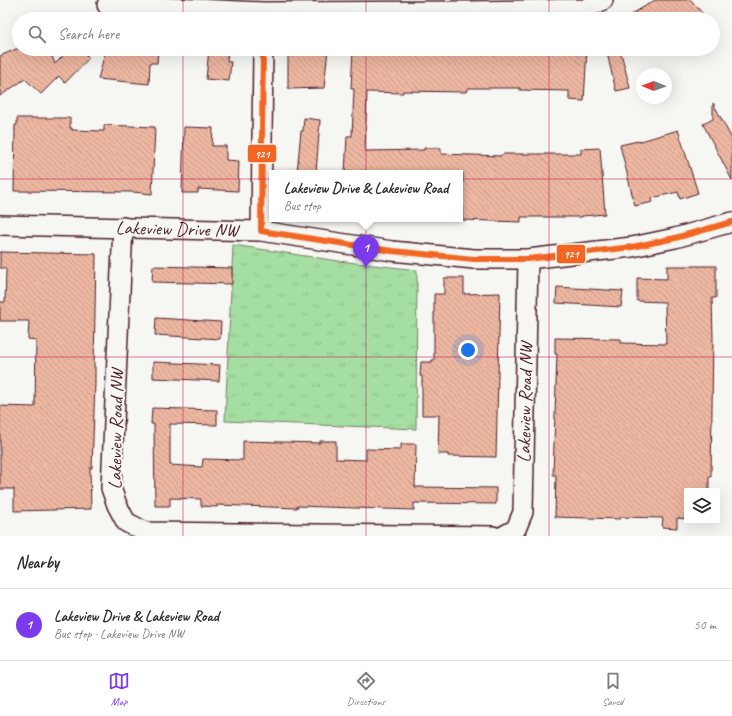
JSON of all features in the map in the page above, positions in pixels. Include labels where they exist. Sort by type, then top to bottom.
[{"type":"street","points":[[107,5],[263,10],[471,6],[586,9],[602,0]]},
{"type":"street","points":[[261,231],[263,56]]},
{"type":"street","name":"Lakeview Drive NW","points":[[0,225],[261,231],[392,251],[474,259],[528,259],[632,247],[730,228]]},
{"type":"street","name":"Lakeview Road NW","points":[[123,227],[111,488],[117,505],[126,522],[145,532],[493,536]]},
{"type":"street","name":"Lakeview Road NW","points":[[503,536],[516,529],[524,512],[528,259]]},
{"type":"green space","points":[[233,245],[338,261],[417,270],[416,429],[225,421]]},
{"type":"building","points":[[655,0],[691,0],[701,12],[635,12]]},
{"type":"building","points":[[12,51],[12,56],[52,56],[55,64],[63,56],[87,56],[89,58],[65,83],[59,76],[41,94],[25,79],[0,96],[0,56]]},
{"type":"building","points":[[104,56],[158,56],[157,63],[150,63],[149,84],[98,79]]},
{"type":"building","points":[[208,56],[227,56],[227,62],[231,62],[229,81],[206,79]]},
{"type":"building","points":[[288,56],[327,56],[324,88],[288,89]]},
{"type":"building","points":[[353,56],[587,56],[584,101],[569,100],[569,91],[520,90],[520,88],[468,88],[466,92],[367,92],[365,151],[424,150],[424,148],[441,148],[441,154],[501,156],[504,154],[581,154],[581,149],[600,148],[605,214],[582,217],[521,217],[521,222],[463,220],[463,170],[345,170],[347,136],[352,136],[354,89],[351,89]]},
{"type":"building","points":[[608,56],[622,56],[630,88],[616,91]]},
{"type":"building","points":[[713,103],[732,139],[732,180],[703,124],[713,119]]},
{"type":"building","points":[[17,118],[70,118],[70,128],[72,128],[72,130],[104,131],[104,125],[155,127],[152,194],[133,192],[14,191],[15,125],[17,125]]},
{"type":"building","points":[[304,118],[320,120],[316,170],[297,170],[301,131],[303,131]]},
{"type":"building","points":[[184,127],[213,128],[212,146],[226,146],[226,160],[239,161],[238,191],[198,189],[198,193],[182,193]]},
{"type":"building","points":[[678,130],[698,193],[680,199],[678,192],[652,198],[653,202],[635,206],[620,145],[638,142]]},
{"type":"building","points":[[0,252],[96,254],[95,383],[92,468],[90,468],[91,509],[14,511],[14,489],[0,489],[0,406],[35,407],[36,340],[28,339],[29,321],[0,321],[0,302],[5,302],[6,270],[5,268],[0,268]]},
{"type":"building","points":[[153,266],[232,268],[232,284],[152,282]]},
{"type":"building","points":[[667,266],[716,266],[716,298],[712,298],[713,338],[711,477],[709,477],[709,488],[684,488],[684,519],[677,518],[677,528],[662,527],[663,518],[621,517],[620,519],[555,517],[556,475],[553,475],[557,354],[555,354],[555,338],[621,339],[621,343],[666,344],[665,302],[637,301],[637,278],[667,279]]},
{"type":"building","points":[[444,278],[464,278],[464,294],[500,293],[496,457],[448,456],[448,454],[438,454],[439,415],[422,415],[422,376],[420,376],[421,362],[432,362],[432,360],[434,360],[434,294],[444,294]]},
{"type":"building","points":[[557,287],[623,291],[621,307],[556,303]]},
{"type":"building","points":[[156,318],[221,322],[220,339],[155,335]]},
{"type":"building","points":[[153,362],[220,365],[219,381],[153,378]]},
{"type":"building","points":[[152,408],[217,410],[217,425],[170,424],[170,465],[202,467],[203,459],[243,460],[243,441],[320,443],[320,441],[336,441],[336,459],[366,460],[366,449],[401,450],[401,444],[416,444],[415,487],[496,488],[496,504],[414,503],[414,510],[297,506],[297,508],[217,505],[217,507],[201,506],[201,499],[170,498],[170,506],[155,506],[154,424],[151,424]]},
{"type":"transit line","name":"921","points":[[263,56],[261,231],[392,251],[474,259],[528,259],[632,247],[675,238],[732,222]]},
{"type":"place","name":"Lakeview Drive & Lakeview Road","points":[[366,268]]}]
